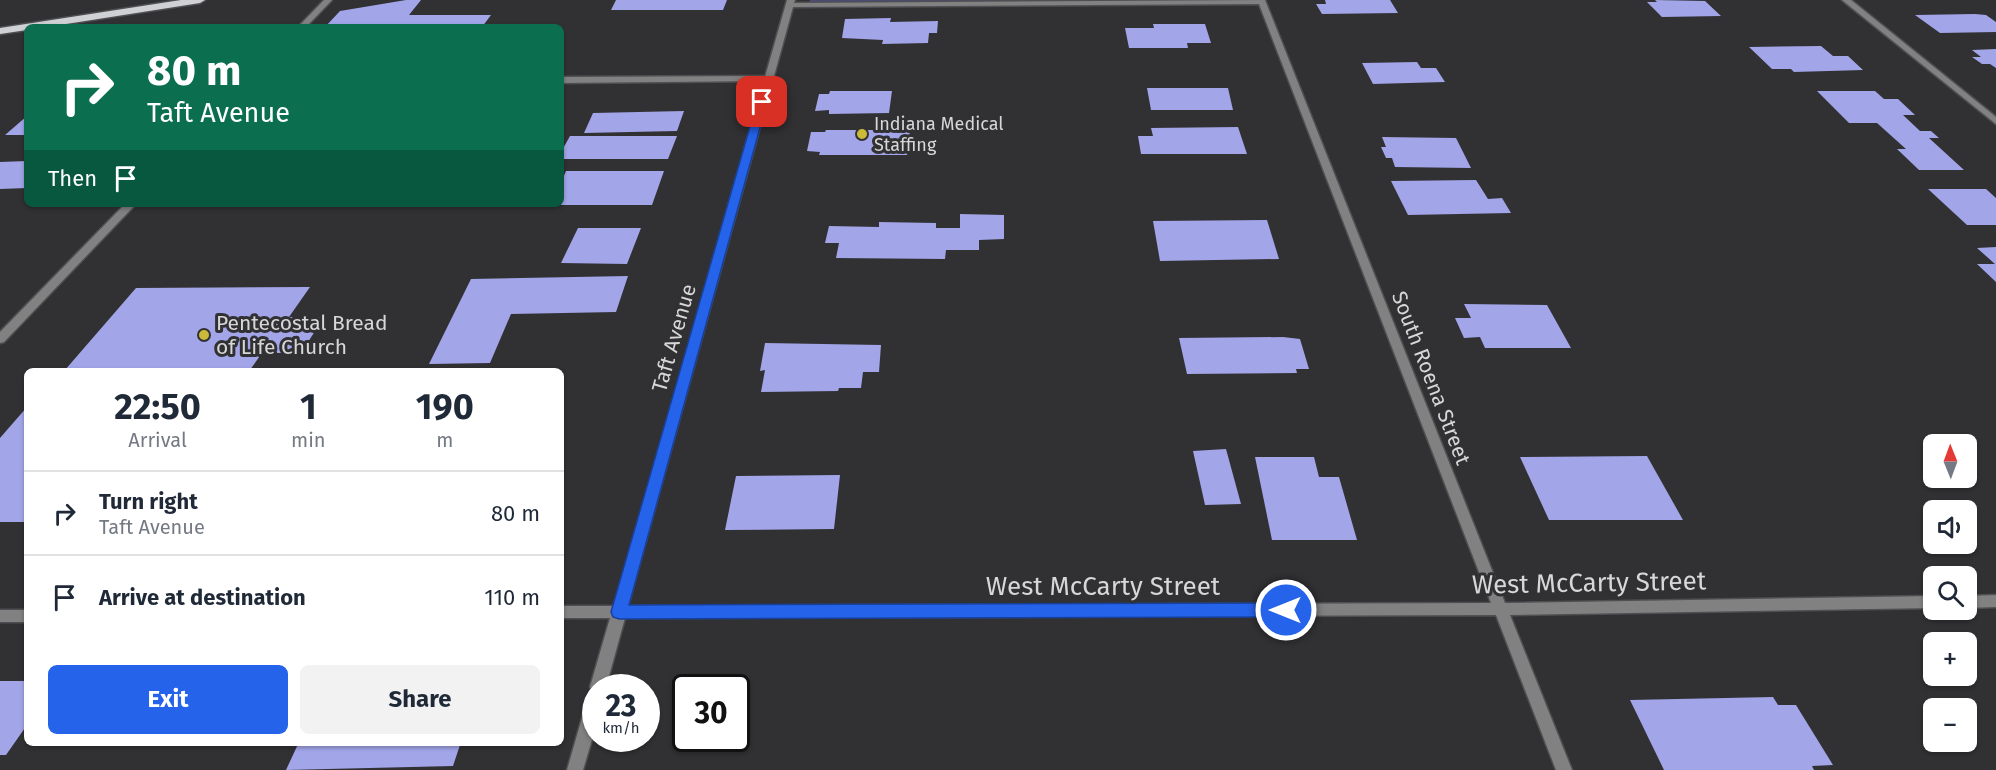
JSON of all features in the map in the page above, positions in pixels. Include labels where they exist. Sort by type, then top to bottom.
[{"type":"main road","points":[[47,24],[200,0]]},
{"type":"main road","points":[[0,31],[24,28]]},
{"type":"street","points":[[305,24],[328,0]]},
{"type":"street","points":[[1846,0],[1996,122]]},
{"type":"street","points":[[790,3],[1262,1]]},
{"type":"street","name":"South Roena Street","points":[[1262,1],[1564,770]]},
{"type":"street","name":"Taft Avenue","points":[[602,674],[790,3]]},
{"type":"street","points":[[564,80],[768,79]]},
{"type":"street","points":[[0,339],[128,207]]},
{"type":"street","name":"West McCarty Street","points":[[564,612],[1501,609],[1923,602]]},
{"type":"street","points":[[1977,602],[1996,602]]},
{"type":"street","points":[[0,616],[24,616]]},
{"type":"street","points":[[575,770],[582,746]]},
{"type":"shaded area","points":[[810,0],[1225,0],[1221,2],[809,5]]},
{"type":"building","points":[[406,0],[421,0],[409,15],[491,15],[484,24],[328,24],[340,11]]},
{"type":"building","points":[[616,0],[727,0],[723,10],[611,10]]},
{"type":"building","points":[[1325,0],[1390,0],[1398,13],[1322,14],[1316,4],[1326,4]]},
{"type":"building","points":[[1655,0],[1705,1],[1721,16],[1662,17],[1647,2],[1657,2]]},
{"type":"building","points":[[1915,15],[1986,15],[1996,22],[1996,32],[1940,33]]},
{"type":"building","points":[[891,18],[890,22],[938,21],[937,33],[929,33],[928,43],[882,44],[883,40],[842,38],[845,19]]},
{"type":"building","points":[[1153,24],[1205,24],[1211,43],[1187,43],[1188,48],[1129,48],[1125,28],[1154,28]]},
{"type":"building","points":[[1821,46],[1833,56],[1848,56],[1863,70],[1794,72],[1791,69],[1772,69],[1749,47]]},
{"type":"building","points":[[1996,49],[1996,68],[1990,64],[1982,64],[1972,57],[1981,57],[1972,50]]},
{"type":"building","points":[[1417,62],[1421,68],[1436,68],[1445,82],[1373,84],[1362,63]]},
{"type":"building","points":[[1147,88],[1228,88],[1233,110],[1151,110]]},
{"type":"building","points":[[830,91],[892,91],[889,113],[829,114],[829,110],[815,111],[819,94],[829,94]]},
{"type":"building","points":[[1817,91],[1875,91],[1884,99],[1898,99],[1915,115],[1903,115],[1920,131],[1931,131],[1939,138],[1929,138],[1964,170],[1919,170],[1897,149],[1906,149],[1877,123],[1849,123]]},
{"type":"building","points":[[684,111],[677,131],[584,133],[593,113]]},
{"type":"building","points":[[24,119],[24,135],[5,135]]},
{"type":"building","points":[[1238,127],[1247,154],[1141,154],[1138,136],[1153,136],[1151,128]]},
{"type":"building","points":[[826,130],[910,130],[907,155],[819,155],[820,152],[807,151],[811,132],[825,132]]},
{"type":"building","points":[[570,136],[677,136],[668,159],[564,159],[564,147]]},
{"type":"building","points":[[1382,137],[1456,138],[1471,168],[1395,167],[1392,158],[1386,158],[1381,147],[1386,147]]},
{"type":"building","points":[[24,161],[24,188],[0,189],[0,162]]},
{"type":"building","points":[[566,171],[664,171],[652,205],[564,205]]},
{"type":"building","points":[[1476,180],[1488,199],[1502,198],[1511,213],[1408,215],[1391,181]]},
{"type":"building","points":[[1928,189],[1986,189],[1996,198],[1996,225],[1967,225]]},
{"type":"building","points":[[960,214],[1004,215],[1004,239],[979,240],[979,250],[946,250],[945,259],[836,258],[839,243],[825,243],[829,226],[879,227],[879,222],[936,223],[936,228],[960,228]]},
{"type":"building","points":[[1267,220],[1279,259],[1160,261],[1153,221]]},
{"type":"building","points":[[578,228],[641,228],[627,264],[561,263]]},
{"type":"building","points":[[1996,247],[1996,282],[1977,264],[1995,264],[1977,248]]},
{"type":"building","points":[[628,276],[616,312],[511,314],[490,363],[429,364],[471,279]]},
{"type":"building","name":"Pentecostal Bread of Life Church","points":[[310,287],[289,317],[324,317],[301,353],[262,353],[251,368],[67,368],[136,288]]},
{"type":"building","points":[[1464,304],[1547,305],[1571,348],[1485,348],[1480,337],[1464,338],[1455,318],[1471,318]]},
{"type":"building","points":[[1283,337],[1300,339],[1309,369],[1296,369],[1297,373],[1187,374],[1179,338]]},
{"type":"building","points":[[765,343],[881,345],[879,372],[863,372],[861,388],[839,388],[838,391],[761,392],[765,370],[760,371]]},
{"type":"building","points":[[24,410],[24,522],[0,522],[0,438]]},
{"type":"building","points":[[1226,449],[1241,504],[1205,505],[1193,451]]},
{"type":"building","points":[[1647,456],[1683,520],[1549,520],[1520,457]]},
{"type":"building","points":[[1255,457],[1314,457],[1319,477],[1339,477],[1357,540],[1272,540]]},
{"type":"building","points":[[840,475],[834,529],[725,530],[736,476]]},
{"type":"building","points":[[0,681],[24,681],[24,729],[6,755],[0,755]]},
{"type":"building","points":[[1773,697],[1778,705],[1796,705],[1833,765],[1812,766],[1814,770],[1664,770],[1630,700]]},
{"type":"building","points":[[297,746],[460,746],[453,766],[286,770]]},
{"type":"place","name":"Indiana Medical Staffing","points":[[862,134]]},
{"type":"place","name":"Pentecostal Bread of Life Church","points":[[204,335]]},
{"type":"route","points":[[762,102],[619,612],[1286,610]]}]
